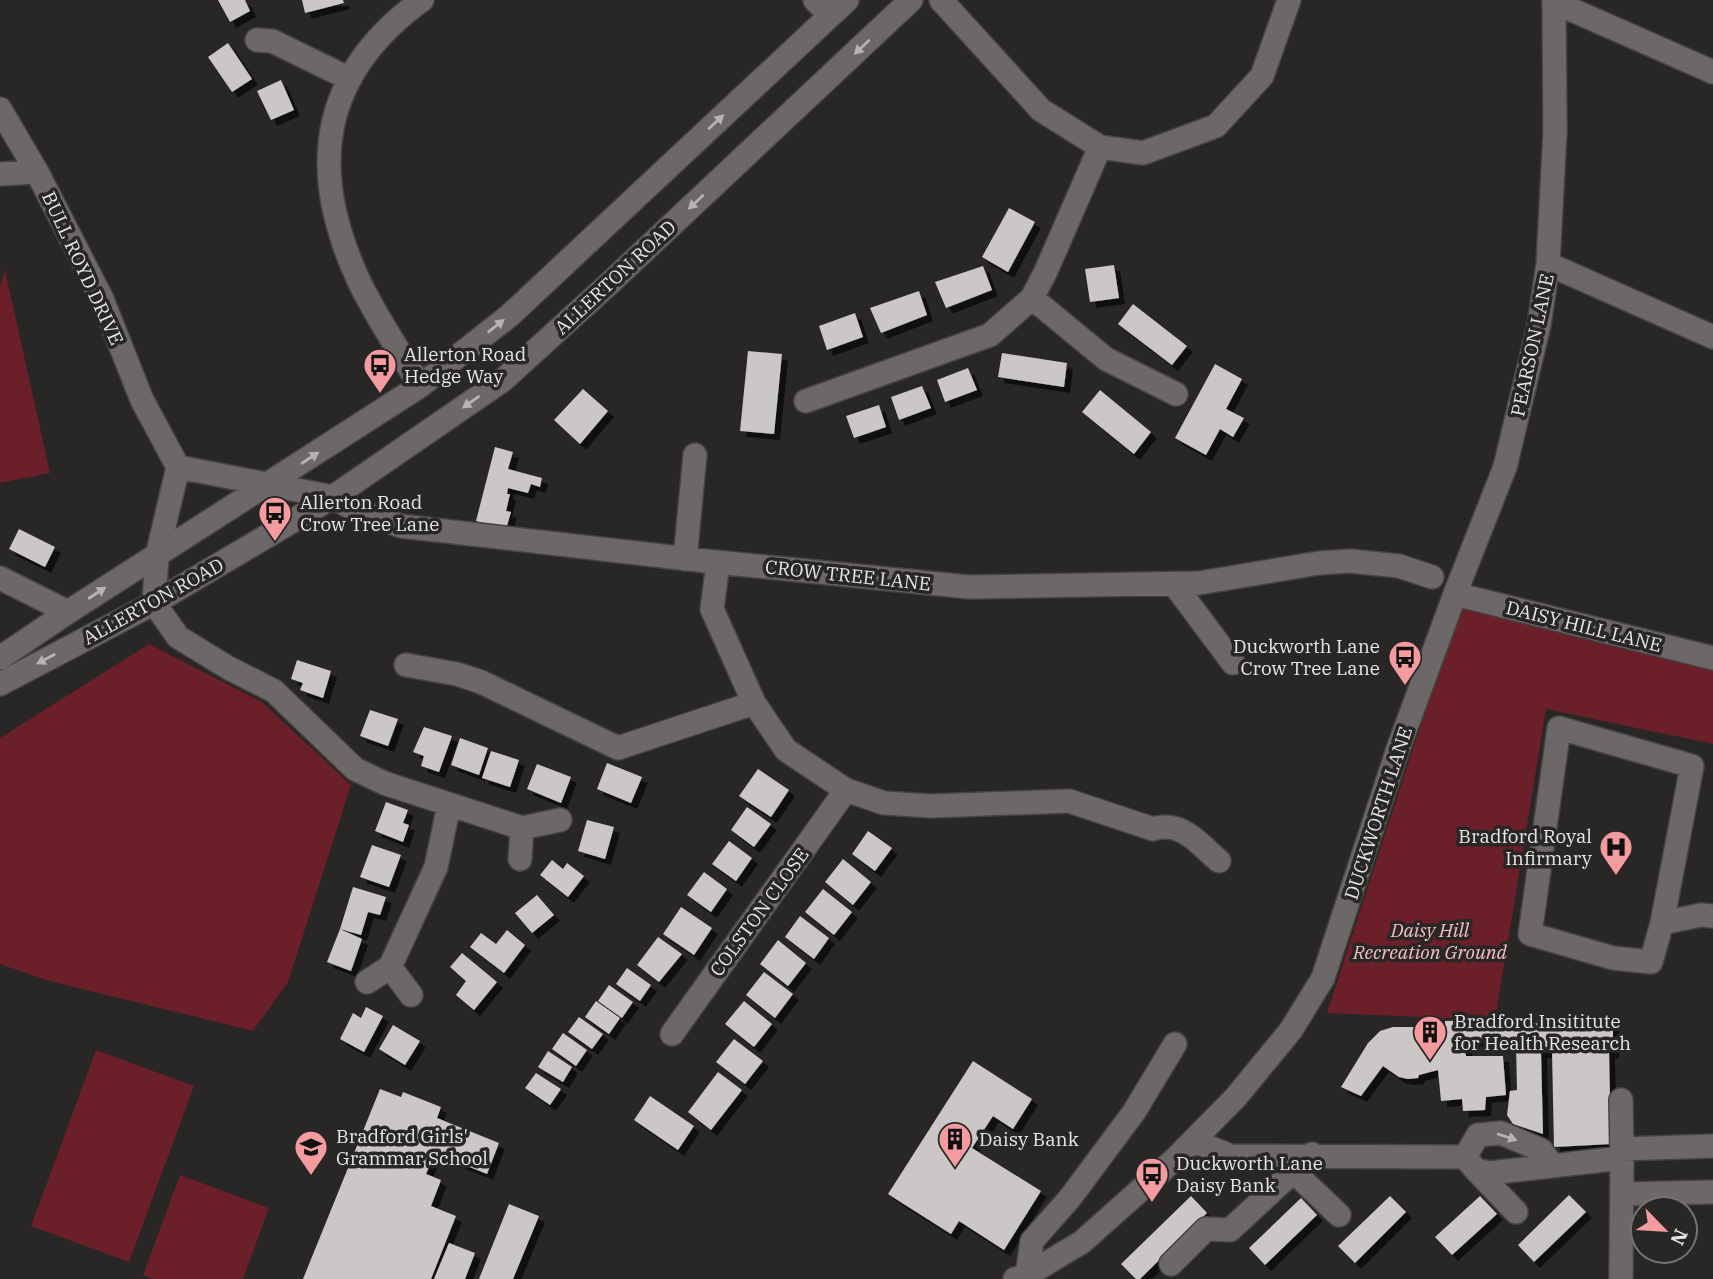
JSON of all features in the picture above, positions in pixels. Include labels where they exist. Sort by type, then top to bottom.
[{"type":"street","points":[[420,386],[358,280],[335,220],[329,185],[328,148],[337,110],[350,79],[365,55],[396,19],[422,0]]},
{"type":"street","name":"ALLERTON ROAD","points":[[0,658],[420,386],[509,316],[822,8],[847,0]]},
{"type":"street","name":"ALLERTON ROAD","points":[[0,684],[155,603],[332,498],[503,380],[911,0]]},
{"type":"street","points":[[941,0],[1041,110],[1100,147],[1143,153],[1216,126],[1262,76],[1289,0]]},
{"type":"street","points":[[1554,1],[1713,72]]},
{"type":"street","name":"PEARSON LANE","points":[[1455,594],[1505,467],[1539,325],[1548,264],[1555,132],[1554,1]]},
{"type":"street","points":[[257,40],[272,41],[350,79]]},
{"type":"street","name":"BULL ROYD DRIVE","points":[[0,109],[37,172],[102,299],[142,400],[178,467]]},
{"type":"street","points":[[806,401],[990,335],[1032,298],[1100,147]]},
{"type":"street","points":[[0,174],[37,172]]},
{"type":"street","points":[[1548,264],[1713,337]]},
{"type":"street","points":[[1032,298],[1106,359],[1176,394]]},
{"type":"street","points":[[685,559],[695,455]]},
{"type":"street","points":[[269,484],[178,467],[157,556],[155,603],[178,637],[227,667],[274,691],[355,769],[383,783],[522,828],[560,820]]},
{"type":"street","name":"CROW TREE LANE","points":[[269,484],[332,498],[355,510],[401,526],[685,559],[969,587],[1199,583],[1320,563],[1350,561],[1399,566],[1432,577]]},
{"type":"street","points":[[718,562],[712,609],[754,703],[786,750],[846,790],[884,803],[931,806],[1069,801],[1153,829],[1165,825],[1187,831],[1219,861]]},
{"type":"street","points":[[0,578],[68,612]]},
{"type":"street","points":[[1174,583],[1233,663]]},
{"type":"street","name":"DAISY HILL LANE","points":[[1455,594],[1713,658]]},
{"type":"street","name":"DUCKWORTH LANE","points":[[1024,1278],[1083,1242],[1175,1159],[1237,1097],[1291,1030],[1322,978],[1398,748],[1455,594]]},
{"type":"street","points":[[406,665],[457,674],[481,682],[618,748],[754,703]]},
{"type":"street","points":[[1559,728],[1692,766],[1662,923],[1651,962],[1613,958],[1530,934],[1559,728]]},
{"type":"street","name":"COLSTON CLOSE","points":[[672,1034],[846,790]]},
{"type":"street","points":[[367,982],[390,967],[436,867],[449,805]]},
{"type":"street","points":[[520,859],[522,828]]},
{"type":"street","points":[[1662,923],[1701,915],[1713,916]]},
{"type":"street","points":[[390,967],[411,995]]},
{"type":"street","points":[[1024,1278],[1032,1241],[1070,1198],[1134,1112],[1175,1044]]},
{"type":"street","points":[[1621,1279],[1622,1100]]},
{"type":"street","points":[[1470,1163],[1478,1135],[1501,1133],[1541,1150],[1552,1165]]},
{"type":"street","points":[[1193,1141],[1231,1156],[1312,1154],[1415,1158],[1470,1163],[1489,1173],[1622,1154],[1713,1146]]},
{"type":"street","points":[[1171,1264],[1206,1229],[1230,1230],[1312,1154]]},
{"type":"street","points":[[1470,1163],[1516,1212]]},
{"type":"street","points":[[1293,1171],[1339,1215]]},
{"type":"street","points":[[1623,1194],[1713,1192]]},
{"type":"green space","points":[[5,270],[50,473],[0,483],[0,286]]},
{"type":"green space","name":"Daisy Hill Recreation Ground","points":[[1460,604],[1713,668],[1713,744],[1546,709],[1495,1020],[1327,1013]]},
{"type":"green space","points":[[149,644],[262,702],[351,785],[288,982],[253,1031],[46,980],[0,964],[0,738]]},
{"type":"green space","points":[[96,1050],[194,1086],[129,1262],[31,1226]]},
{"type":"green space","points":[[180,1175],[269,1208],[243,1279],[153,1279],[143,1275]]},
{"type":"building","points":[[218,0],[245,0],[250,11],[230,22]]},
{"type":"building","points":[[302,0],[343,0],[344,3],[305,13]]},
{"type":"building","points":[[228,43],[252,79],[232,92],[208,57]]},
{"type":"building","points":[[281,80],[294,110],[271,120],[257,91]]},
{"type":"building","points":[[1009,208],[1035,222],[1008,272],[982,257]]},
{"type":"building","points":[[1114,265],[1119,298],[1090,302],[1085,269]]},
{"type":"building","points":[[983,266],[992,290],[946,308],[935,282]]},
{"type":"building","points":[[919,291],[927,315],[881,333],[870,308]]},
{"type":"building","points":[[1133,304],[1187,346],[1172,365],[1118,324]]},
{"type":"building","points":[[855,313],[863,337],[827,350],[819,326]]},
{"type":"building","points":[[748,351],[782,354],[774,434],[740,431]]},
{"type":"building","points":[[1002,353],[1067,363],[1064,387],[998,377]]},
{"type":"building","points":[[1215,364],[1242,379],[1226,409],[1244,418],[1233,437],[1220,429],[1206,455],[1175,438]]},
{"type":"building","points":[[968,368],[977,390],[945,402],[937,380]]},
{"type":"building","points":[[922,386],[931,408],[899,420],[891,397]]},
{"type":"building","points":[[583,389],[608,411],[580,444],[554,420]]},
{"type":"building","points":[[1100,390],[1151,432],[1134,454],[1082,412]]},
{"type":"building","points":[[879,405],[886,427],[854,438],[846,416]]},
{"type":"building","points":[[495,447],[513,452],[508,469],[542,478],[540,487],[531,484],[528,493],[508,488],[507,494],[510,494],[506,511],[511,512],[506,529],[476,521]]},
{"type":"building","points":[[19,529],[55,547],[45,567],[9,549]]},
{"type":"building","points":[[297,660],[331,671],[323,698],[300,690],[303,683],[291,679]]},
{"type":"building","points":[[370,710],[398,719],[388,746],[360,736]]},
{"type":"building","points":[[424,727],[452,736],[439,772],[421,766],[424,756],[413,752]]},
{"type":"building","points":[[460,738],[488,748],[479,775],[451,765]]},
{"type":"building","points":[[491,751],[519,760],[510,787],[482,778]]},
{"type":"building","points":[[607,763],[642,777],[631,803],[597,789]]},
{"type":"building","points":[[537,764],[571,777],[561,803],[527,789]]},
{"type":"building","points":[[758,769],[789,790],[771,817],[739,796]]},
{"type":"building","points":[[386,802],[408,810],[403,823],[409,825],[403,842],[375,831]]},
{"type":"building","points":[[747,807],[771,824],[754,847],[731,830]]},
{"type":"building","points":[[587,820],[614,827],[605,859],[578,851]]},
{"type":"building","points":[[868,831],[892,848],[875,871],[852,854]]},
{"type":"building","points":[[729,841],[752,858],[736,881],[712,864]]},
{"type":"building","points":[[372,845],[401,855],[389,887],[360,877]]},
{"type":"building","points":[[843,859],[871,882],[853,905],[825,882]]},
{"type":"building","points":[[552,860],[563,869],[567,863],[584,876],[568,897],[540,875]]},
{"type":"building","points":[[704,872],[727,889],[711,912],[687,895]]},
{"type":"building","points":[[353,887],[386,897],[380,915],[368,912],[361,935],[340,929]]},
{"type":"building","points":[[823,889],[852,912],[834,935],[805,912]]},
{"type":"building","points":[[537,895],[554,915],[532,933],[515,913]]},
{"type":"building","points":[[681,907],[712,928],[694,955],[663,934]]},
{"type":"building","points":[[800,916],[829,938],[814,959],[785,937]]},
{"type":"building","points":[[340,929],[362,939],[351,971],[327,962]]},
{"type":"building","points":[[507,930],[525,945],[504,973],[470,947],[481,933],[496,944]]},
{"type":"building","points":[[658,937],[682,954],[659,982],[637,965]]},
{"type":"building","points":[[778,940],[806,963],[788,986],[760,964]]},
{"type":"building","points":[[462,953],[497,982],[474,1010],[456,995],[466,981],[450,967]]},
{"type":"building","points":[[627,968],[651,985],[640,1001],[616,984]]},
{"type":"building","points":[[764,972],[793,994],[775,1018],[746,995]]},
{"type":"building","points":[[609,985],[633,1002],[622,1018],[598,1001]]},
{"type":"building","points":[[596,1001],[620,1018],[609,1034],[585,1017]]},
{"type":"building","points":[[744,1001],[772,1024],[754,1047],[725,1024]]},
{"type":"building","points":[[366,1007],[383,1016],[364,1052],[340,1039],[353,1013],[361,1018]]},
{"type":"building","points":[[579,1017],[603,1034],[592,1049],[568,1032]]},
{"type":"building","points":[[1495,1020],[1495,1024],[1613,1022],[1613,1052],[1609,1052],[1611,1144],[1554,1147],[1552,1052],[1541,1052],[1543,1134],[1513,1124],[1507,1115],[1510,1091],[1517,1090],[1516,1044],[1501,1044],[1501,1039],[1466,1041],[1466,1056],[1503,1056],[1506,1095],[1486,1097],[1485,1110],[1463,1111],[1462,1099],[1441,1101],[1438,1070],[1408,1079],[1399,1077],[1383,1066],[1361,1096],[1341,1087],[1368,1043],[1380,1031],[1393,1027],[1445,1027],[1445,1021]]},
{"type":"building","points":[[393,1025],[420,1041],[405,1065],[379,1049]]},
{"type":"building","points":[[563,1033],[587,1050],[576,1066],[552,1049]]},
{"type":"building","points":[[734,1039],[763,1061],[745,1084],[716,1062]]},
{"type":"building","points":[[548,1051],[572,1067],[563,1082],[538,1067]]},
{"type":"building","name":"Daisy Bank","points":[[973,1061],[1032,1099],[1013,1129],[993,1116],[972,1148],[1041,1191],[1004,1250],[959,1221],[951,1234],[888,1194]]},
{"type":"building","points":[[718,1072],[742,1090],[711,1130],[688,1112]]},
{"type":"building","points":[[536,1073],[561,1089],[550,1105],[525,1088]]},
{"type":"building","points":[[380,1089],[401,1097],[403,1092],[441,1107],[437,1118],[499,1143],[487,1174],[435,1153],[426,1174],[441,1180],[431,1206],[456,1216],[431,1279],[303,1279]]},
{"type":"building","points":[[650,1096],[694,1126],[678,1150],[634,1120]]},
{"type":"building","points":[[1569,1195],[1586,1212],[1534,1262],[1518,1245]]},
{"type":"building","points":[[1191,1196],[1207,1213],[1140,1279],[1136,1279],[1121,1264]]},
{"type":"building","points":[[1390,1196],[1406,1212],[1355,1263],[1338,1246]]},
{"type":"building","points":[[1480,1196],[1497,1214],[1452,1255],[1435,1237]]},
{"type":"building","points":[[1301,1198],[1317,1215],[1265,1265],[1249,1248]]},
{"type":"building","points":[[509,1204],[539,1216],[513,1279],[479,1279]]},
{"type":"building","points":[[449,1243],[475,1253],[465,1279],[434,1279]]},
{"type":"place","name":"Allerton Road Hedge Way","points":[[380,395]]},
{"type":"place","name":"Allerton Road Crow Tree Lane","points":[[275,543]]},
{"type":"place","name":"Duckworth Lane Crow Tree Lane","points":[[1405,687]]},
{"type":"place","name":"Bradford Royal Infirmary","points":[[1616,877]]},
{"type":"place","name":"Bradford Insititute for Health Research","points":[[1430,1062]]},
{"type":"place","name":"Daisy Bank","points":[[955,1169]]},
{"type":"place","name":"Bradford Girls' Grammar School","points":[[311,1177]]},
{"type":"place","name":"Duckworth Lane Daisy Bank","points":[[1152,1204]]}]
